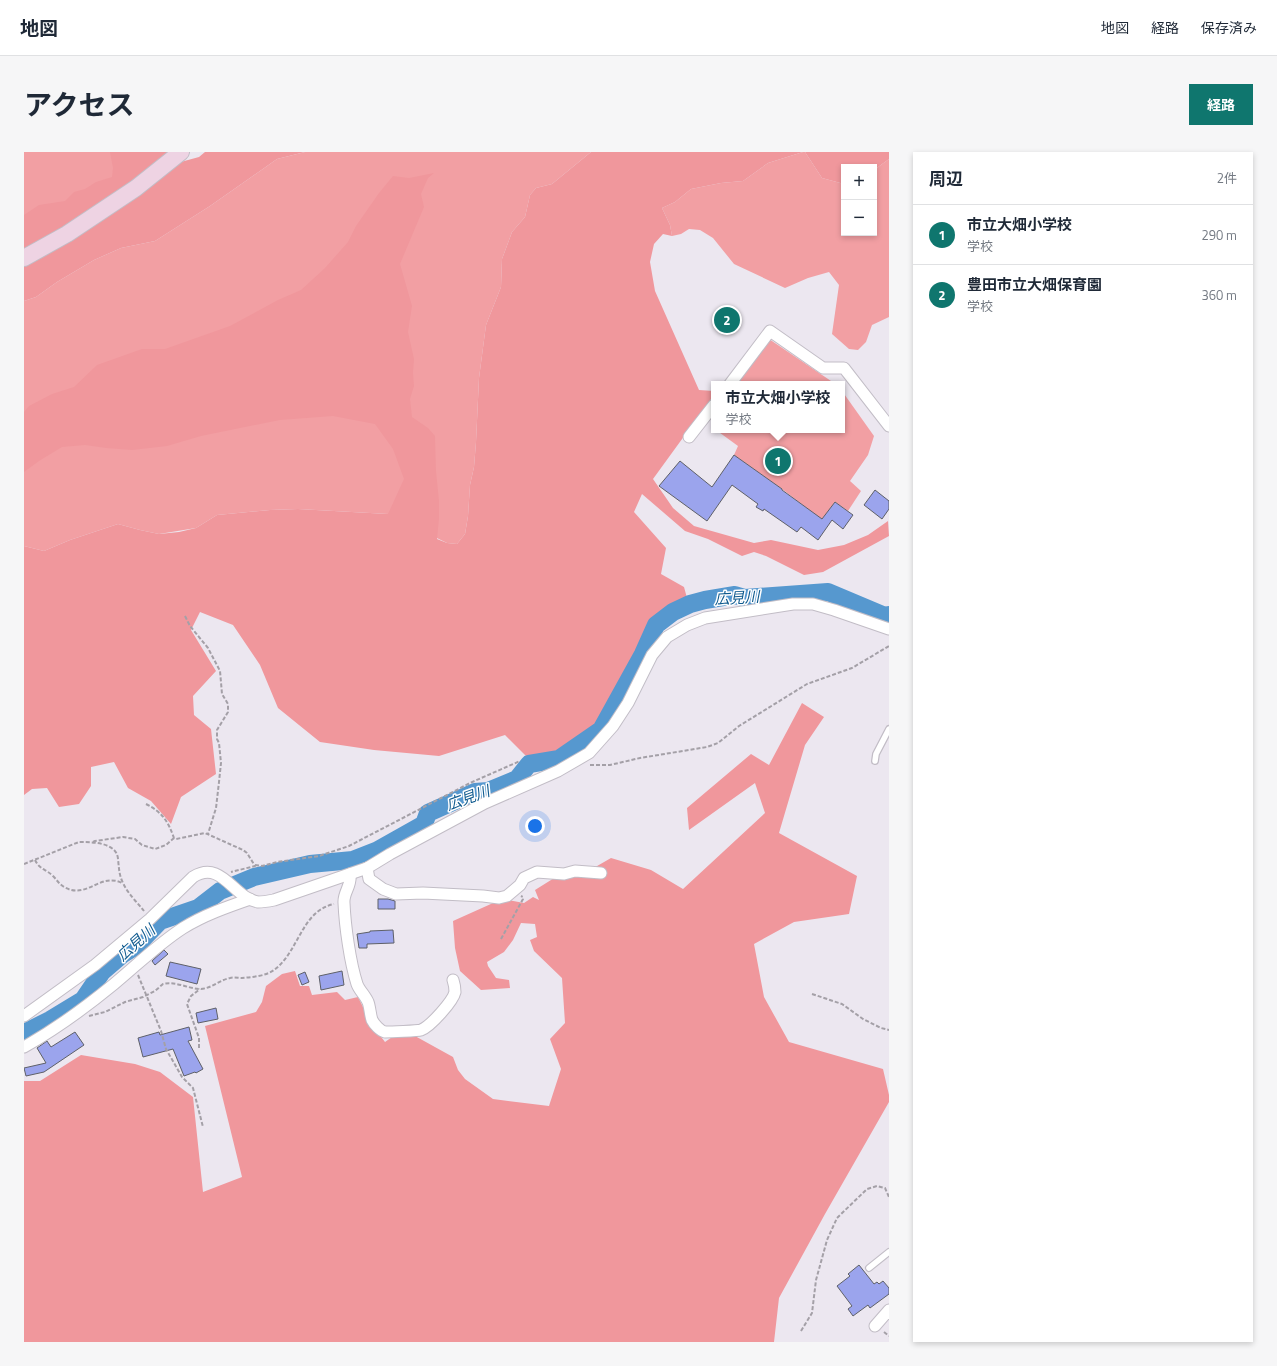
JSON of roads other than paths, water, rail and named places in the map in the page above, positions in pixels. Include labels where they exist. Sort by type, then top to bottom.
[{"type":"street","points":[[24,258],[67,234],[136,188],[181,152]]},
{"type":"street","points":[[732,381],[770,331],[823,368],[844,368],[889,426]]},
{"type":"street","points":[[689,437],[711,409]]},
{"type":"street","points":[[24,1016],[95,965],[150,919],[193,877],[199,874],[210,872],[222,877],[248,898],[258,902],[274,900],[368,868],[390,854],[485,803],[558,771],[589,753],[613,726],[628,703],[652,655],[667,637],[687,625],[712,617],[793,604],[813,604],[889,629]]},
{"type":"street","points":[[368,868],[369,880],[383,889],[396,894],[446,894],[499,898],[507,896],[520,885],[524,878],[537,872],[564,874],[575,871],[601,873]]},
{"type":"street","points":[[350,874],[350,883],[344,897],[344,903],[347,934],[354,975],[358,986],[367,1001],[372,1020],[379,1028],[384,1032],[421,1030],[428,1026],[451,1000],[455,988],[453,980]]},
{"type":"street","points":[[24,1047],[40,1038],[74,1014],[134,967],[160,944],[184,927],[208,914],[248,898]]},
{"type":"street","points":[[875,1326],[889,1310]]},
{"type":"lane","points":[[875,761],[876,754],[889,729]]},
{"type":"lane","points":[[869,1268],[889,1252]]},
{"type":"waterway","name":"広見川","points":[[24,1033],[50,1020],[83,1000],[102,972],[123,954],[136,946],[160,921],[198,908],[220,891],[254,877],[310,864],[353,860],[376,851],[424,824],[428,813],[475,792],[488,791],[517,779],[529,764],[559,759],[601,730],[643,654],[656,625],[673,612],[690,604],[735,595],[745,598],[828,592],[885,616],[889,615]]},
{"type":"place","name":"豊田市立大畑保育園","points":[[727,320]]},
{"type":"place","name":"市立大畑小学校","points":[[778,461]]}]
